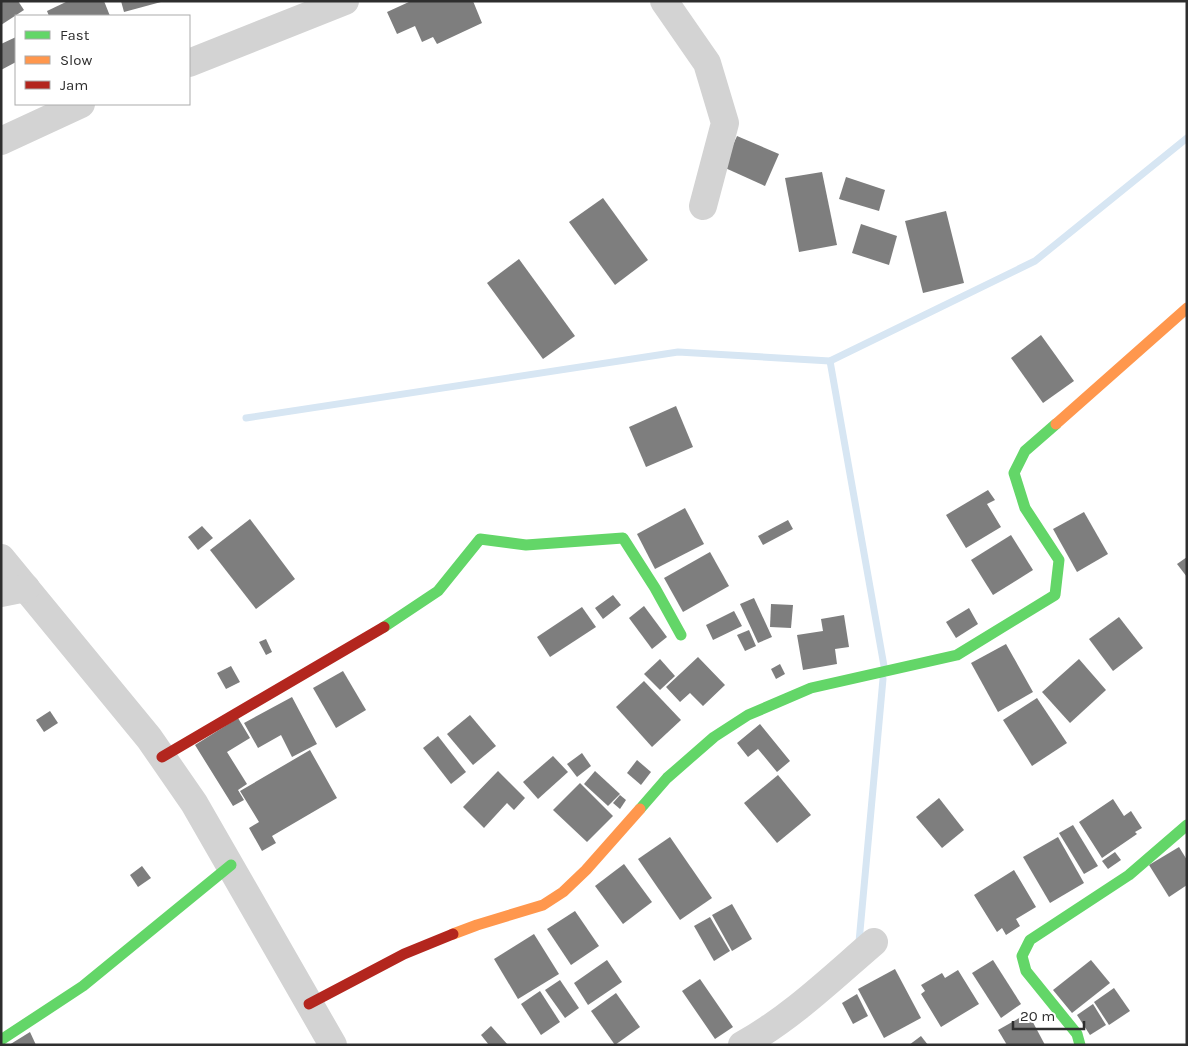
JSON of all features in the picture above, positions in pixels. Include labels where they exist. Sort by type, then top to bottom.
[{"type":"street","points":[[190,63],[345,1]]},
{"type":"street","points":[[664,1],[707,63],[726,123],[703,206]]},
{"type":"street","points":[[1,141],[79,105]]},
{"type":"street","points":[[309,1004],[404,954],[478,925],[543,905],[563,892],[586,870],[668,778],[714,737],[748,715],[810,688],[956,655],[1055,595],[1059,560],[1025,508],[1014,473],[1025,451],[1187,308]]},
{"type":"street","points":[[162,757],[384,626],[438,591],[480,539],[526,545],[623,538],[655,588],[681,635]]},
{"type":"street","points":[[1,558],[14,590],[149,738],[194,803],[333,1045]]},
{"type":"street","points":[[1080,1045],[1077,1034],[1026,971],[1022,956],[1030,940],[1129,874],[1187,826]]},
{"type":"street","points":[[1,1040],[83,986],[231,865]]},
{"type":"street","points":[[742,1045],[758,1036],[798,1007],[874,942]]},
{"type":"building","points":[[1,1],[18,1],[24,10],[1,25]]},
{"type":"building","points":[[68,1],[104,1],[110,15],[49,15],[47,11]]},
{"type":"building","points":[[121,1],[161,1],[161,2],[124,12]]},
{"type":"building","points":[[411,1],[473,1],[482,23],[437,44],[433,37],[422,42],[415,26],[397,34],[387,12]]},
{"type":"building","points":[[15,37],[15,63],[1,70],[1,44]]},
{"type":"building","points":[[737,136],[779,154],[765,186],[723,167]]},
{"type":"building","points":[[822,172],[837,245],[799,252],[785,178]]},
{"type":"building","points":[[846,177],[885,190],[879,211],[839,199]]},
{"type":"building","points":[[603,198],[648,260],[615,285],[569,222]]},
{"type":"building","points":[[946,211],[964,283],[923,293],[905,221]]},
{"type":"building","points":[[861,224],[897,236],[889,265],[852,253]]},
{"type":"building","points":[[519,259],[575,336],[543,359],[487,283]]},
{"type":"building","points":[[1041,335],[1074,381],[1043,403],[1011,358]]},
{"type":"building","points":[[676,406],[693,447],[646,467],[629,427]]},
{"type":"building","points":[[988,490],[995,500],[987,504],[1001,527],[966,548],[946,515]]},
{"type":"building","points":[[685,508],[704,544],[655,569],[637,534]]},
{"type":"building","points":[[1084,512],[1108,554],[1077,572],[1053,529]]},
{"type":"building","points":[[250,519],[295,579],[256,609],[210,550]]},
{"type":"building","points":[[788,520],[793,529],[763,545],[758,536]]},
{"type":"building","points":[[202,526],[213,538],[198,550],[188,537]]},
{"type":"building","points":[[1011,535],[1033,570],[993,595],[971,560]]},
{"type":"building","points":[[710,552],[729,586],[683,612],[664,578]]},
{"type":"building","points":[[1187,557],[1187,577],[1177,564]]},
{"type":"building","points":[[613,595],[621,605],[603,619],[595,608]]},
{"type":"building","points":[[754,598],[772,637],[758,643],[740,604]]},
{"type":"building","points":[[771,604],[793,605],[791,628],[770,627]]},
{"type":"building","points":[[644,606],[667,637],[652,649],[629,618]]},
{"type":"building","points":[[582,607],[596,627],[550,657],[537,637]]},
{"type":"building","points":[[969,608],[978,624],[956,638],[946,622]]},
{"type":"building","points":[[734,611],[742,626],[713,640],[706,625]]},
{"type":"building","points":[[844,615],[849,647],[835,649],[837,664],[803,670],[797,635],[823,631],[821,619]]},
{"type":"building","points":[[1119,617],[1143,648],[1113,671],[1089,639]]},
{"type":"building","points":[[749,630],[756,646],[745,651],[737,635]]},
{"type":"building","points":[[266,639],[272,652],[266,655],[259,642]]},
{"type":"building","points":[[1006,644],[1033,692],[998,712],[971,663]]},
{"type":"building","points":[[698,657],[725,685],[703,706],[690,693],[680,702],[666,687]]},
{"type":"building","points":[[660,659],[675,676],[660,690],[644,674]]},
{"type":"building","points":[[1079,659],[1106,690],[1070,723],[1042,692]]},
{"type":"building","points":[[780,664],[785,674],[776,679],[771,669]]},
{"type":"building","points":[[231,666],[240,682],[226,689],[217,673]]},
{"type":"building","points":[[343,671],[366,710],[336,728],[313,688]]},
{"type":"building","points":[[644,681],[681,720],[652,747],[616,707]]},
{"type":"building","points":[[292,697],[317,744],[292,757],[281,735],[258,748],[244,723]]},
{"type":"building","points":[[1037,698],[1067,743],[1032,766],[1003,720]]},
{"type":"building","points":[[50,711],[58,723],[44,732],[36,720]]},
{"type":"building","points":[[470,715],[496,746],[473,765],[447,734]]},
{"type":"building","points":[[238,718],[250,738],[227,752],[247,784],[238,790],[244,800],[233,806],[195,745]]},
{"type":"building","points":[[760,724],[790,761],[777,772],[758,749],[748,757],[737,743]]},
{"type":"building","points":[[438,736],[466,772],[451,784],[423,748]]},
{"type":"building","points":[[310,750],[337,798],[272,836],[276,843],[262,851],[249,828],[259,822],[240,791]]},
{"type":"building","points":[[582,753],[591,766],[577,777],[567,764]]},
{"type":"building","points":[[553,756],[568,772],[538,799],[523,782]]},
{"type":"building","points":[[637,760],[651,772],[641,785],[627,773]]},
{"type":"building","points":[[498,771],[525,798],[514,810],[507,803],[484,828],[463,807]]},
{"type":"building","points":[[595,771],[620,794],[608,806],[584,784]]},
{"type":"building","points":[[778,775],[811,815],[777,843],[744,803]]},
{"type":"building","points":[[580,783],[613,816],[587,842],[553,810]]},
{"type":"building","points":[[620,795],[626,800],[620,809],[613,803]]},
{"type":"building","points":[[939,798],[964,830],[942,848],[916,817]]},
{"type":"building","points":[[1113,799],[1124,816],[1131,811],[1142,828],[1135,832],[1137,834],[1102,858],[1079,822]]},
{"type":"building","points":[[1073,825],[1098,866],[1084,874],[1059,833]]},
{"type":"building","points":[[670,837],[712,898],[680,920],[638,859]]},
{"type":"building","points":[[1058,837],[1084,883],[1050,903],[1023,857]]},
{"type":"building","points":[[1179,847],[1187,860],[1187,885],[1169,897],[1149,865]]},
{"type":"building","points":[[1115,852],[1121,860],[1108,869],[1102,861]]},
{"type":"building","points":[[624,864],[652,902],[623,924],[595,886]]},
{"type":"building","points":[[142,866],[151,878],[138,887],[130,875]]},
{"type":"building","points":[[1014,870],[1036,907],[1016,919],[1020,926],[1006,935],[1002,928],[997,932],[974,895]]},
{"type":"building","points":[[732,904],[752,939],[732,951],[712,915]]},
{"type":"building","points":[[575,911],[599,946],[571,965],[547,929]]},
{"type":"building","points":[[710,917],[730,951],[714,961],[694,926]]},
{"type":"building","points":[[534,934],[559,974],[518,999],[494,959]]},
{"type":"building","points":[[607,960],[622,982],[588,1005],[574,983]]},
{"type":"building","points":[[993,960],[1021,1004],[1001,1018],[972,973]]},
{"type":"building","points":[[1091,960],[1110,983],[1072,1013],[1053,990]]},
{"type":"building","points":[[895,969],[921,1018],[884,1038],[858,989]]},
{"type":"building","points":[[958,970],[979,1004],[941,1027],[921,994],[925,991],[921,985],[942,973],[945,978]]},
{"type":"building","points":[[700,979],[733,1027],[715,1039],[682,991]]},
{"type":"building","points":[[560,980],[579,1008],[565,1018],[545,990]]},
{"type":"building","points":[[1114,988],[1130,1011],[1109,1025],[1094,1002]]},
{"type":"building","points":[[540,991],[560,1022],[541,1035],[521,1004]]},
{"type":"building","points":[[616,993],[640,1027],[615,1045],[591,1011]]},
{"type":"building","points":[[857,994],[868,1016],[853,1024],[842,1003]]},
{"type":"building","points":[[1093,1004],[1106,1025],[1090,1035],[1077,1015]]},
{"type":"building","points":[[1028,1013],[1045,1045],[1007,1045],[998,1030]]},
{"type":"building","points":[[491,1026],[508,1045],[489,1045],[481,1035]]},
{"type":"building","points":[[30,1032],[36,1045],[9,1045]]},
{"type":"building","points":[[921,1036],[928,1045],[909,1045]]},
{"type":"waterway","points":[[246,418],[678,352],[830,361],[1035,261],[1187,138]]},
{"type":"waterway","points":[[830,361],[884,666]]},
{"type":"waterway","points":[[859,942],[883,679]]},
{"type":"traffic: fast","points":[[640,809],[667,778],[714,737],[748,715],[811,688],[957,655],[1055,595],[1059,560],[1025,508],[1014,473],[1025,451],[1056,424]]},
{"type":"traffic: fast","points":[[384,627],[438,591],[480,539],[526,545],[623,538],[655,588],[681,635]]},
{"type":"traffic: fast","points":[[1080,1045],[1077,1034],[1026,971],[1022,956],[1030,940],[1129,875],[1187,825]]},
{"type":"traffic: fast","points":[[1,1040],[83,986],[231,865]]},
{"type":"traffic: slow","points":[[1056,424],[1187,308]]},
{"type":"traffic: slow","points":[[453,934],[543,905],[563,892],[586,870],[640,809]]},
{"type":"traffic: jam","points":[[162,757],[384,627]]},
{"type":"traffic: jam","points":[[309,1004],[404,954],[453,934]]}]
